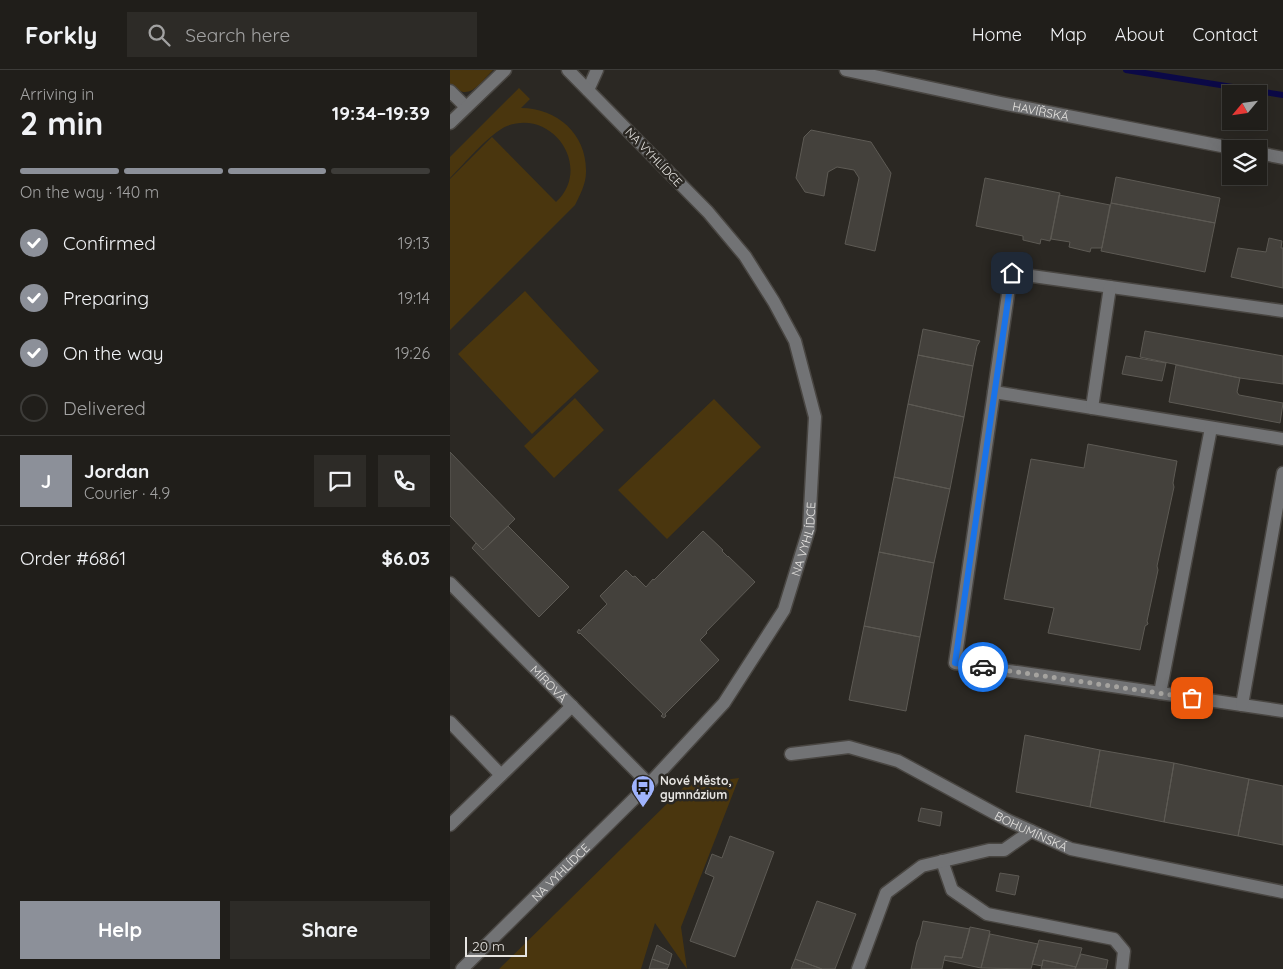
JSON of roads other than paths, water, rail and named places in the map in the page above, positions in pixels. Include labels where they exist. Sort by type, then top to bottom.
[{"type":"street","points":[[450,123],[505,70]]},
{"type":"street","name":"NA VYHLÍDCE","points":[[462,969],[649,784],[724,703],[784,610],[809,529],[815,416],[795,341],[774,302],[745,256],[708,212],[568,70]]},
{"type":"street","points":[[588,90],[597,70]]},
{"type":"street","name":"HAVÍŘSKÁ","points":[[846,70],[1001,104],[1222,146]]},
{"type":"street","points":[[450,91],[466,107]]},
{"type":"street","points":[[1267,155],[1283,158]]},
{"type":"street","points":[[1283,311],[1012,273],[955,663],[1283,711]]},
{"type":"street","points":[[1092,408],[1110,287]]},
{"type":"street","points":[[994,392],[1283,439]]},
{"type":"street","points":[[1160,693],[1211,428]]},
{"type":"street","points":[[1242,705],[1283,473]]},
{"type":"street","name":"MÍROVÁ","points":[[450,583],[649,784]]},
{"type":"street","points":[[450,825],[572,706]]},
{"type":"street","points":[[450,722],[501,775]]},
{"type":"street","name":"BOHUMÍNSKÁ","points":[[791,754],[849,748],[898,761],[1008,820],[1071,849],[1283,892]]},
{"type":"street","points":[[858,969],[886,893],[922,866],[989,850],[1004,850],[1032,831]]},
{"type":"street","points":[[942,861],[952,890],[987,914],[1114,939],[1124,951],[1122,969]]},
{"type":"waterway","points":[[1126,70],[1283,95]]},
{"type":"place","name":"Nové Město, gymnázium","points":[[643,808]]}]
